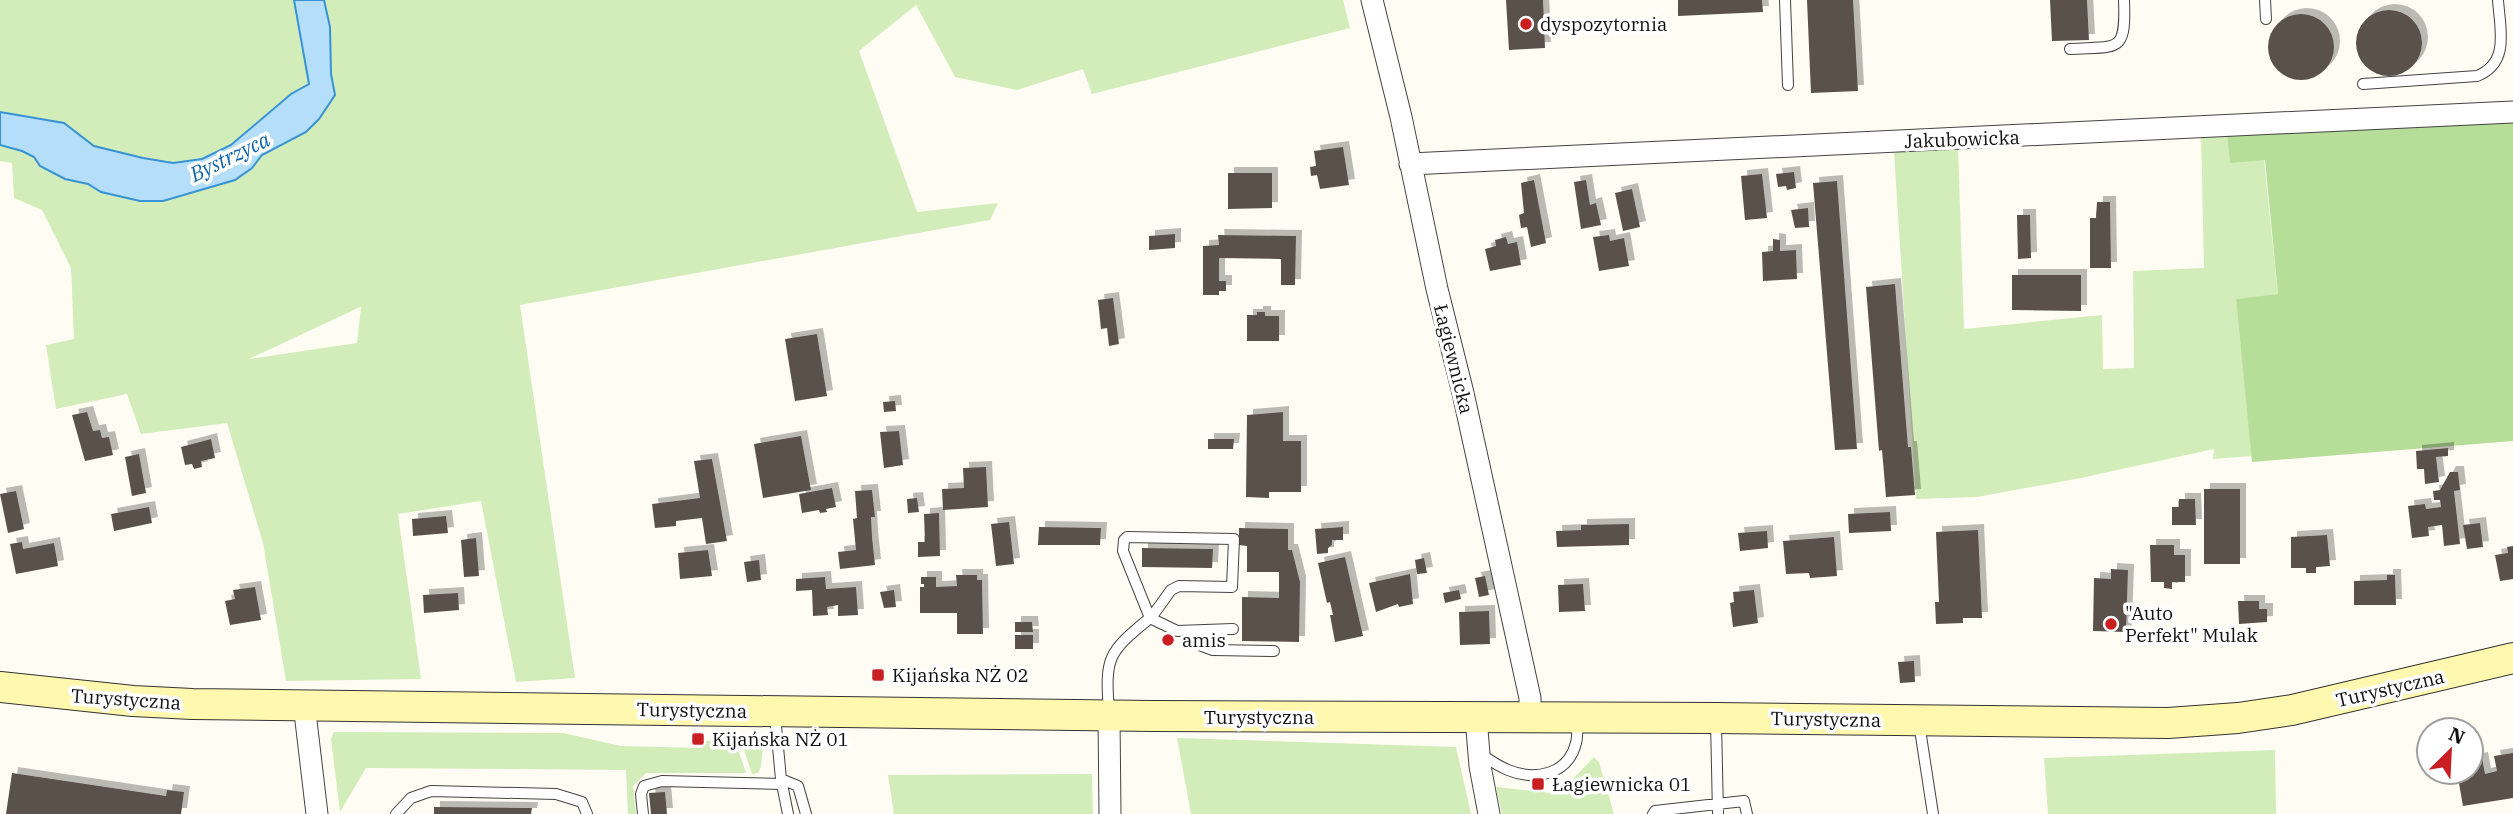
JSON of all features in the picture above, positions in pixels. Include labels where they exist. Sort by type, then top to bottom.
[{"type":"main road","name":"Turystyczna","points":[[0,687],[133,701],[304,704],[1109,715],[2132,723],[2238,718],[2310,707],[2513,658]]},
{"type":"street","name":"Łagiewnicka","points":[[1372,0],[1530,698],[1530,718]]},
{"type":"street","name":"Jakubowicka","points":[[1410,164],[2513,112]]},
{"type":"street","points":[[304,704],[317,814]]},
{"type":"street","points":[[1109,715],[1110,814]]},
{"type":"street","points":[[1476,718],[1489,814]]},
{"type":"lane","points":[[1785,0],[1788,85]]},
{"type":"lane","points":[[2070,48],[2112,47],[2120,41],[2125,32],[2124,0]]},
{"type":"lane","points":[[2265,0],[2266,19]]},
{"type":"lane","points":[[2363,84],[2477,76],[2486,72],[2500,56],[2498,0]]},
{"type":"lane","points":[[1109,715],[1106,676],[1111,656],[1118,646],[1150,618],[1171,590],[1178,586],[1232,587],[1234,539],[1128,537],[1124,540],[1123,551],[1150,618],[1177,631],[1233,629]]},
{"type":"lane","points":[[1190,631],[1202,646],[1213,650],[1274,651]]},
{"type":"lane","points":[[774,711],[781,781],[788,814]]},
{"type":"lane","points":[[1479,753],[1508,770],[1523,774],[1538,776],[1558,771],[1572,755],[1577,742],[1577,718]]},
{"type":"lane","points":[[1716,718],[1718,809]]},
{"type":"lane","points":[[1918,720],[1933,814]]},
{"type":"lane","points":[[643,814],[640,794],[644,786],[662,781],[781,781],[798,786],[806,814]]},
{"type":"lane","points":[[396,814],[411,797],[431,791],[556,794],[582,802],[587,814]]},
{"type":"lane","points":[[1653,814],[1655,811],[1718,809],[1744,802],[1747,814]]},
{"type":"green space","points":[[0,0],[294,0],[310,84],[291,94],[231,145],[202,159],[173,163],[94,146],[64,123],[0,112]]},
{"type":"green space","points":[[324,0],[1343,0],[1350,28],[1092,94],[1083,69],[1017,90],[955,77],[916,5],[859,51],[917,212],[998,203],[990,220],[520,305],[575,678],[516,682],[481,501],[398,514],[421,679],[286,681],[263,543],[227,423],[141,434],[127,394],[56,409],[46,345],[74,339],[71,268],[42,210],[14,198],[12,163],[0,161],[0,145],[22,150],[65,179],[88,183],[101,192],[203,189],[235,180],[252,168],[262,155],[287,142],[324,112],[335,95],[331,74],[330,27]],"holes":[[[361,307],[357,343],[249,359]]]},
{"type":"green space","points":[[2513,117],[2513,441],[2252,462],[2236,299],[2278,294],[2265,160],[2230,163],[2227,133]]},
{"type":"green space","points":[[2227,133],[2264,160],[2278,295],[2236,299],[2252,456],[2213,459],[2214,449],[1977,497],[1916,499],[1894,151],[1958,146],[1964,329],[2102,315],[2103,369],[2134,368],[2133,271],[2204,268],[2201,137]]},
{"type":"green space","points":[[334,732],[563,733],[621,746],[702,748],[706,741],[735,740],[746,773],[646,773],[633,786],[636,814],[628,814],[626,770],[366,768],[340,812],[331,739]]},
{"type":"green space","points":[[759,733],[764,738],[761,767],[758,773],[752,774],[740,738]]},
{"type":"green space","points":[[1177,738],[1456,747],[1471,814],[1191,814]]},
{"type":"green space","points":[[2275,750],[2276,814],[2048,814],[2044,758]]},
{"type":"green space","points":[[1594,757],[1599,762],[1614,814],[1502,814],[1496,787],[1551,793],[1571,781]]},
{"type":"green space","points":[[1092,774],[1093,814],[894,814],[888,775]]},
{"type":"water","name":"Bystrzyca","points":[[294,0],[324,0],[330,27],[331,74],[335,95],[319,119],[306,132],[262,155],[252,168],[235,180],[163,201],[140,201],[101,192],[88,184],[65,179],[40,166],[34,157],[0,145],[0,112],[64,123],[94,146],[173,163],[202,159],[231,145],[291,94],[309,84]]},
{"type":"building","name":"dyspozytornia","points":[[1506,0],[1543,0],[1545,48],[1509,50]]},
{"type":"building","points":[[1678,0],[1762,0],[1763,12],[1678,16]]},
{"type":"building","points":[[1807,0],[1853,0],[1858,91],[1811,93]]},
{"type":"building","points":[[2050,0],[2087,0],[2089,40],[2052,41]]},
{"type":"building","points":[[2389,10],[2402,12],[2412,20],[2420,30],[2420,56],[2412,66],[2402,74],[2389,76],[2376,74],[2366,66],[2358,56],[2356,43],[2358,30],[2366,20],[2376,12]]},
{"type":"building","points":[[2301,14],[2314,16],[2324,24],[2332,34],[2332,60],[2324,70],[2314,78],[2301,80],[2288,78],[2278,70],[2270,60],[2268,47],[2270,34],[2278,24],[2288,16]]},
{"type":"building","points":[[1343,147],[1349,185],[1320,189],[1317,175],[1311,176],[1310,167],[1316,166],[1314,151]]},
{"type":"building","points":[[1794,172],[1796,188],[1787,190],[1786,186],[1778,187],[1776,174]]},
{"type":"building","points":[[1228,173],[1272,173],[1272,208],[1228,209]]},
{"type":"building","points":[[1762,174],[1767,218],[1745,220],[1741,176]]},
{"type":"building","points":[[1534,180],[1546,243],[1531,247],[1527,227],[1521,228],[1519,215],[1524,213],[1521,183]]},
{"type":"building","points":[[1586,180],[1590,205],[1596,203],[1601,225],[1581,229],[1574,182]]},
{"type":"building","points":[[1837,181],[1857,449],[1835,450],[1813,183]]},
{"type":"building","points":[[1632,189],[1640,227],[1623,231],[1615,193]]},
{"type":"building","points":[[2097,202],[2110,202],[2111,268],[2090,268],[2090,218],[2096,218]]},
{"type":"building","points":[[1808,208],[1809,227],[1795,228],[1791,210]]},
{"type":"building","points":[[2017,215],[2030,215],[2031,258],[2018,259]]},
{"type":"building","points":[[1175,234],[1175,248],[1149,250],[1149,236]]},
{"type":"building","points":[[1218,235],[1296,236],[1295,285],[1281,285],[1281,259],[1219,258],[1219,281],[1226,281],[1226,291],[1219,291],[1219,295],[1203,295],[1203,246],[1219,245]]},
{"type":"building","points":[[1609,235],[1610,241],[1624,238],[1629,266],[1599,271],[1593,237]]},
{"type":"building","points":[[1506,237],[1508,244],[1517,242],[1521,265],[1490,271],[1485,249],[1496,246],[1495,240]]},
{"type":"building","points":[[1773,239],[1780,240],[1780,251],[1796,250],[1797,279],[1763,281],[1762,252],[1773,251]]},
{"type":"building","points":[[2012,275],[2081,275],[2081,311],[2012,310]]},
{"type":"building","points":[[1895,284],[1908,447],[1911,447],[1915,495],[1886,497],[1882,450],[1879,451],[1866,287]]},
{"type":"building","points":[[1113,298],[1119,344],[1109,346],[1107,328],[1101,329],[1098,300]]},
{"type":"building","points":[[1257,312],[1265,312],[1265,316],[1279,316],[1279,341],[1247,341],[1247,315],[1257,315]]},
{"type":"building","points":[[817,334],[827,396],[795,401],[785,339]]},
{"type":"building","points":[[895,401],[896,411],[884,412],[883,402]]},
{"type":"building","points":[[87,412],[93,431],[100,430],[102,438],[109,437],[113,455],[85,461],[72,415]]},
{"type":"building","points":[[1283,412],[1283,441],[1301,441],[1301,492],[1269,492],[1269,498],[1246,497],[1247,415]]},
{"type":"building","points":[[899,431],[903,465],[884,468],[880,432]]},
{"type":"building","points":[[801,436],[811,490],[763,498],[754,444]]},
{"type":"building","points":[[211,439],[215,458],[201,461],[202,467],[194,469],[192,464],[185,465],[181,447]]},
{"type":"building","points":[[1208,439],[1234,439],[1233,449],[1208,449]]},
{"type":"building","points":[[2448,448],[2448,456],[2436,457],[2439,482],[2425,484],[2424,469],[2417,469],[2416,451]]},
{"type":"building","points":[[139,454],[146,493],[132,496],[125,457]]},
{"type":"building","points":[[712,459],[727,541],[706,544],[702,518],[676,521],[676,526],[655,528],[652,504],[700,498],[694,461]]},
{"type":"building","points":[[986,467],[988,507],[943,510],[942,489],[964,488],[963,468]]},
{"type":"building","points":[[2450,472],[2458,472],[2460,490],[2454,491],[2460,544],[2444,546],[2442,525],[2428,527],[2429,536],[2412,538],[2408,506],[2425,504],[2426,509],[2441,507],[2440,500],[2434,500],[2433,491],[2440,490]]},
{"type":"building","points":[[832,488],[836,507],[826,509],[827,512],[820,513],[819,510],[802,513],[799,494]]},
{"type":"building","points":[[2204,489],[2240,489],[2240,564],[2204,564]]},
{"type":"building","points":[[872,490],[875,565],[840,569],[838,552],[856,550],[853,519],[857,518],[855,491]]},
{"type":"building","points":[[16,491],[24,529],[8,533],[0,494]]},
{"type":"building","points":[[917,498],[919,512],[908,513],[907,499]]},
{"type":"building","points":[[2179,499],[2195,499],[2196,525],[2172,525],[2172,507],[2179,507]]},
{"type":"building","points":[[149,507],[152,523],[114,531],[111,514]]},
{"type":"building","points":[[1890,512],[1891,531],[1849,533],[1848,514]]},
{"type":"building","points":[[939,513],[940,556],[918,557],[918,542],[925,542],[924,514]]},
{"type":"building","points":[[446,516],[448,533],[413,536],[412,519]]},
{"type":"building","points":[[1009,522],[1014,564],[996,566],[991,524]]},
{"type":"building","points":[[2480,523],[2483,547],[2467,549],[2463,525]]},
{"type":"building","points":[[1629,524],[1629,545],[1557,547],[1556,531],[1581,530],[1581,525]]},
{"type":"building","points":[[1039,527],[1101,528],[1100,545],[1038,545]]},
{"type":"building","points":[[1343,527],[1343,540],[1332,540],[1328,553],[1317,554],[1315,529]]},
{"type":"building","points":[[1239,528],[1288,529],[1288,550],[1292,550],[1300,582],[1299,642],[1242,641],[1242,597],[1279,598],[1279,572],[1247,572],[1247,546],[1239,545]]},
{"type":"building","points":[[1978,530],[1982,618],[1963,618],[1963,623],[1936,624],[1935,602],[1939,602],[1936,532]]},
{"type":"building","points":[[1767,531],[1768,548],[1740,551],[1738,533]]},
{"type":"building","points":[[2327,535],[2330,566],[2316,567],[2316,573],[2306,573],[2306,568],[2291,568],[2291,537]]},
{"type":"building","points":[[1834,537],[1837,576],[1810,578],[1809,573],[1786,574],[1783,541]]},
{"type":"building","points":[[476,538],[479,576],[464,577],[461,540]]},
{"type":"building","points":[[22,542],[23,549],[54,543],[58,566],[16,574],[10,544]]},
{"type":"building","points":[[2150,545],[2174,545],[2174,555],[2185,555],[2185,582],[2172,582],[2172,589],[2164,588],[2164,582],[2151,582]]},
{"type":"building","points":[[2513,546],[2513,579],[2500,581],[2495,555],[2508,553],[2507,547]]},
{"type":"building","points":[[1142,548],[1213,549],[1212,568],[1142,567]]},
{"type":"building","points":[[708,550],[712,576],[680,579],[678,553]]},
{"type":"building","points":[[1345,557],[1363,636],[1335,642],[1330,615],[1333,615],[1330,602],[1327,603],[1318,563]]},
{"type":"building","points":[[1424,558],[1427,573],[1417,574],[1415,560]]},
{"type":"building","points":[[759,560],[761,580],[747,582],[744,562]]},
{"type":"building","points":[[2111,569],[2128,570],[2126,632],[2093,631],[2094,578],[2111,579]]},
{"type":"building","points":[[1410,574],[1413,604],[1399,607],[1398,604],[1376,612],[1369,583]]},
{"type":"building","points":[[956,575],[977,575],[977,580],[982,580],[983,634],[957,634],[957,613],[920,613],[920,587],[924,587],[921,577],[936,577],[936,587],[957,586]]},
{"type":"building","points":[[2387,575],[2395,575],[2396,605],[2354,605],[2354,581],[2387,580]]},
{"type":"building","points":[[1485,576],[1489,595],[1479,597],[1475,578]]},
{"type":"building","points":[[825,577],[826,589],[856,587],[858,615],[838,616],[838,605],[827,607],[828,615],[813,616],[812,590],[796,591],[796,579]]},
{"type":"building","points":[[1583,584],[1585,611],[1559,612],[1558,585]]},
{"type":"building","points":[[255,587],[261,620],[230,625],[225,601],[235,599],[233,590]]},
{"type":"building","points":[[894,590],[896,607],[884,608],[880,592]]},
{"type":"building","points":[[1459,590],[1461,599],[1445,603],[1443,593]]},
{"type":"building","points":[[1754,590],[1758,623],[1733,627],[1730,603],[1734,602],[1733,592]]},
{"type":"building","points":[[458,593],[459,610],[424,613],[423,595]]},
{"type":"building","points":[[2238,601],[2259,601],[2259,609],[2267,609],[2267,622],[2239,624]]},
{"type":"building","points":[[1489,611],[1490,644],[1460,645],[1459,612]]},
{"type":"building","points":[[1015,622],[1032,622],[1033,632],[1015,632]]},
{"type":"building","points":[[1015,635],[1033,635],[1033,649],[1015,649]]},
{"type":"building","points":[[1914,661],[1915,682],[1900,683],[1898,662]]},
{"type":"building","points":[[2513,753],[2513,798],[2463,806],[2459,786],[2485,786],[2485,774],[2497,771],[2494,756]]},
{"type":"building","points":[[12,773],[166,796],[167,790],[184,792],[181,814],[6,814]]},
{"type":"building","points":[[665,792],[667,814],[651,814],[649,793]]},
{"type":"building","points":[[434,807],[532,808],[531,814],[434,814]]},
{"type":"place","name":"dyspozytornia","points":[[1526,24]]},
{"type":"place","name":"\"Auto Perfekt\" Mulak","points":[[2111,624]]},
{"type":"place","name":"amis","points":[[1168,640]]},
{"type":"place","name":"Kijańska NŻ 02","points":[[878,675]]},
{"type":"place","name":"Kijańska NŻ 01","points":[[698,739]]},
{"type":"place","name":"Łagiewnicka 01","points":[[1538,784]]}]
